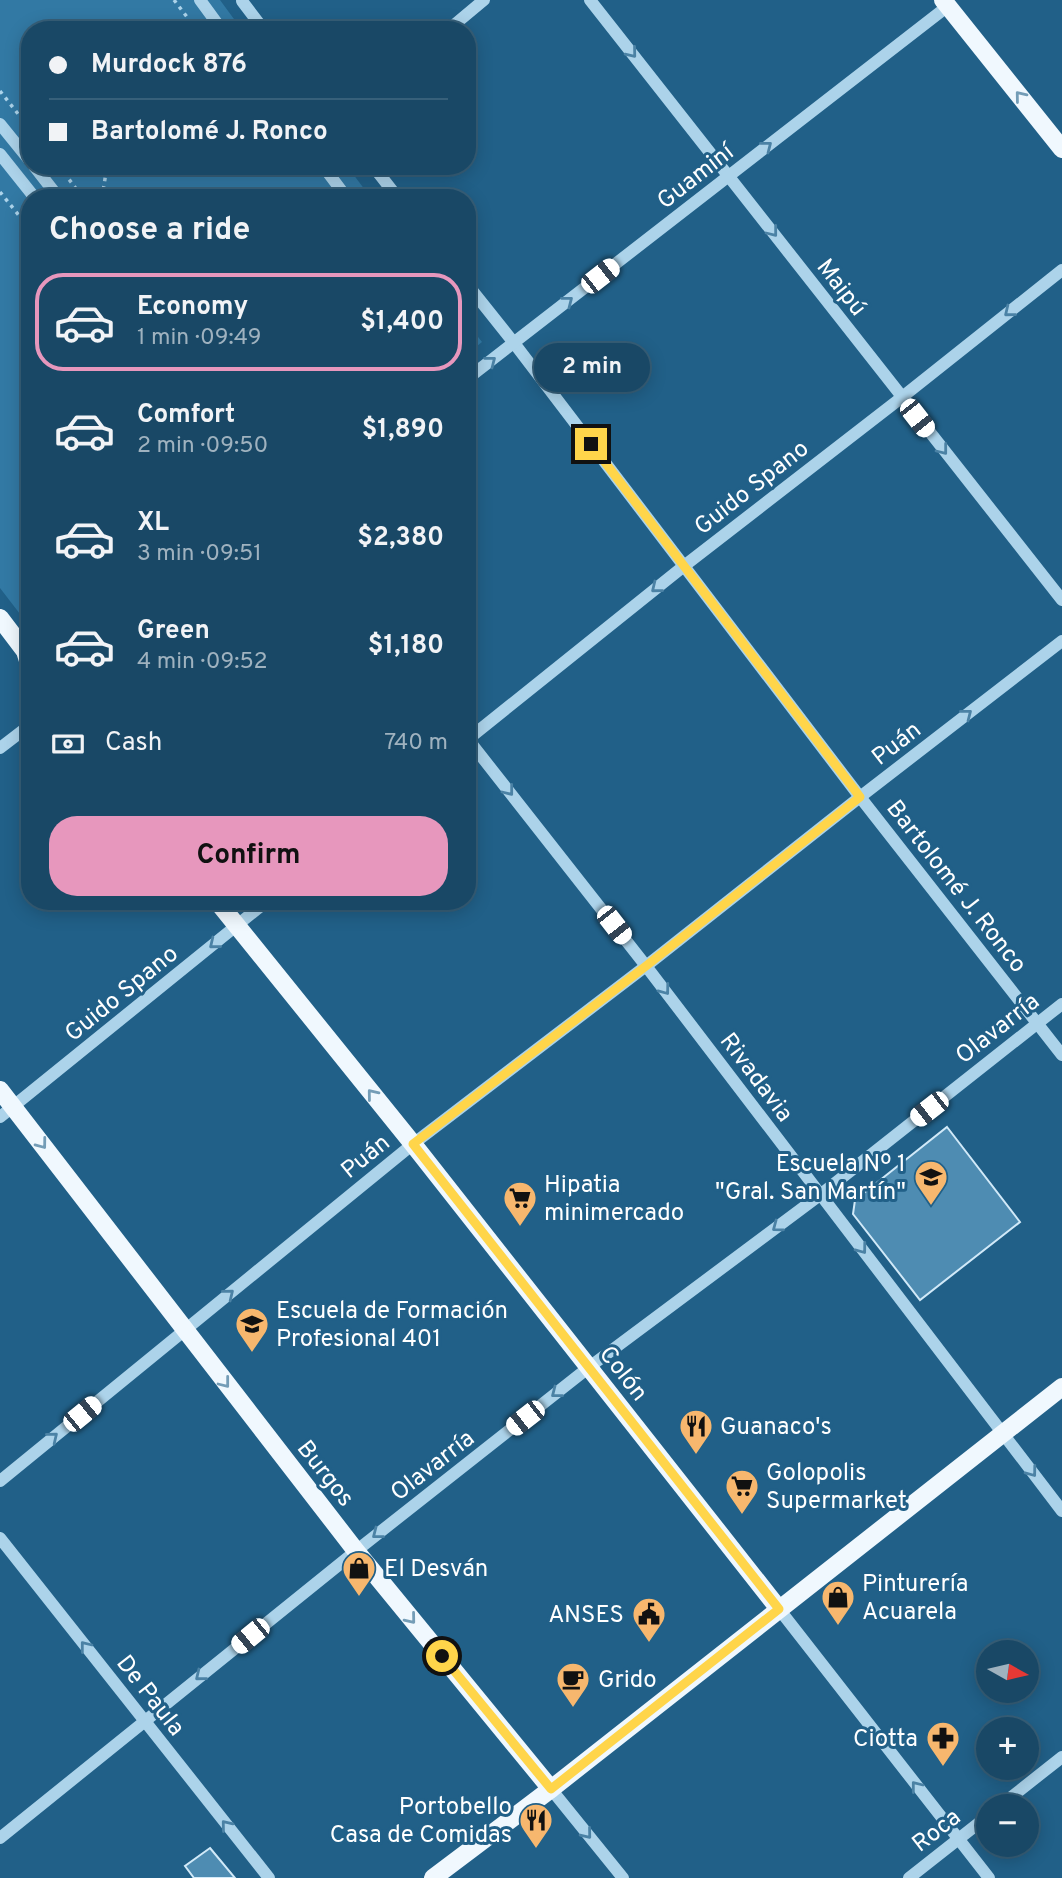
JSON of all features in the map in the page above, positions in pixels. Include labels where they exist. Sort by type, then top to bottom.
[{"type":"main road","points":[[945,3],[1062,149]]},
{"type":"main road","points":[[0,618],[21,647]]},
{"type":"main road","name":"Colón","points":[[224,910],[413,1144],[779,1609]]},
{"type":"main road","name":"Burgos","points":[[0,1090],[7,1112],[185,1330],[356,1551],[551,1789]]},
{"type":"main road","points":[[433,1878],[551,1789],[1062,1387]]},
{"type":"street","points":[[201,0],[216,21]]},
{"type":"street","points":[[459,21],[484,0]]},
{"type":"street","name":"Maipú","points":[[590,0],[1062,600]]},
{"type":"street","points":[[242,1],[257,21]]},
{"type":"street","name":"Guaminí","points":[[476,372],[730,176],[945,3]]},
{"type":"street","points":[[0,124],[21,150]]},
{"type":"street","points":[[0,154],[28,189]]},
{"type":"street","points":[[41,175],[52,189]]},
{"type":"street","points":[[380,175],[391,189]]},
{"type":"street","name":"Guido Spano","points":[[476,733],[1062,270]]},
{"type":"street","name":"Bartolomé J. Ronco","points":[[476,295],[860,797],[1062,1055]]},
{"type":"street","name":"Puán","points":[[0,1480],[413,1144],[1062,641]]},
{"type":"street","points":[[0,748],[21,732]]},
{"type":"street","name":"Rivadavia","points":[[476,749],[646,966],[1062,1511]]},
{"type":"street","name":"Guido Spano","points":[[7,1112],[256,910]]},
{"type":"street","name":"Olavarría","points":[[0,1838],[588,1368],[820,1195],[1062,1004]]},
{"type":"street","name":"De Paula","points":[[0,1538],[269,1878]]},
{"type":"street","name":"Colón","points":[[779,1609],[989,1878]]},
{"type":"street","points":[[1015,1794],[1062,1757]]},
{"type":"street","name":"Burgos","points":[[551,1789],[623,1878]]},
{"type":"street","name":"Roca","points":[[909,1878],[976,1825]]},
{"type":"path","points":[[174,0],[190,21]]},
{"type":"path","points":[[0,91],[21,118]]},
{"type":"path","points":[[65,175],[76,189]]},
{"type":"path","points":[[0,192],[21,218]]},
{"type":"shaded area","points":[[0,0],[220,0],[235,21],[21,21],[21,175],[354,175],[364,189],[21,189],[21,615],[0,588]]},
{"type":"shaded area","points":[[476,334],[482,342],[476,347]]},
{"type":"building","name":"Escuela Nº 1 \"Gral. San Martín\"","points":[[947,1127],[1020,1222],[920,1300],[853,1214],[855,1200]]},
{"type":"building","points":[[210,1848],[235,1878],[194,1878],[185,1866]]},
{"type":"place","name":"Escuela Nº 1 \"Gral. San Martín\"","points":[[931,1207]]},
{"type":"place","name":"Hipatia minimercado","points":[[520,1228]]},
{"type":"place","name":"Escuela de Formación Profesional 401","points":[[252,1354]]},
{"type":"place","name":"Guanaco's","points":[[696,1456]]},
{"type":"place","name":"Golopolis Supermarket","points":[[742,1516]]},
{"type":"place","name":"El Desván","points":[[359,1598]]},
{"type":"place","name":"Pinturería Acuarela","points":[[838,1627]]},
{"type":"place","name":"ANSES","points":[[649,1644]]},
{"type":"place","name":"Grido","points":[[573,1709]]},
{"type":"place","name":"Ciotta","points":[[943,1768]]},
{"type":"place","name":"Portobello Casa de Comidas","points":[[536,1850]]},
{"type":"route","points":[[442,1656],[551,1789],[779,1609],[413,1144],[646,966],[860,797],[591,444]]}]
